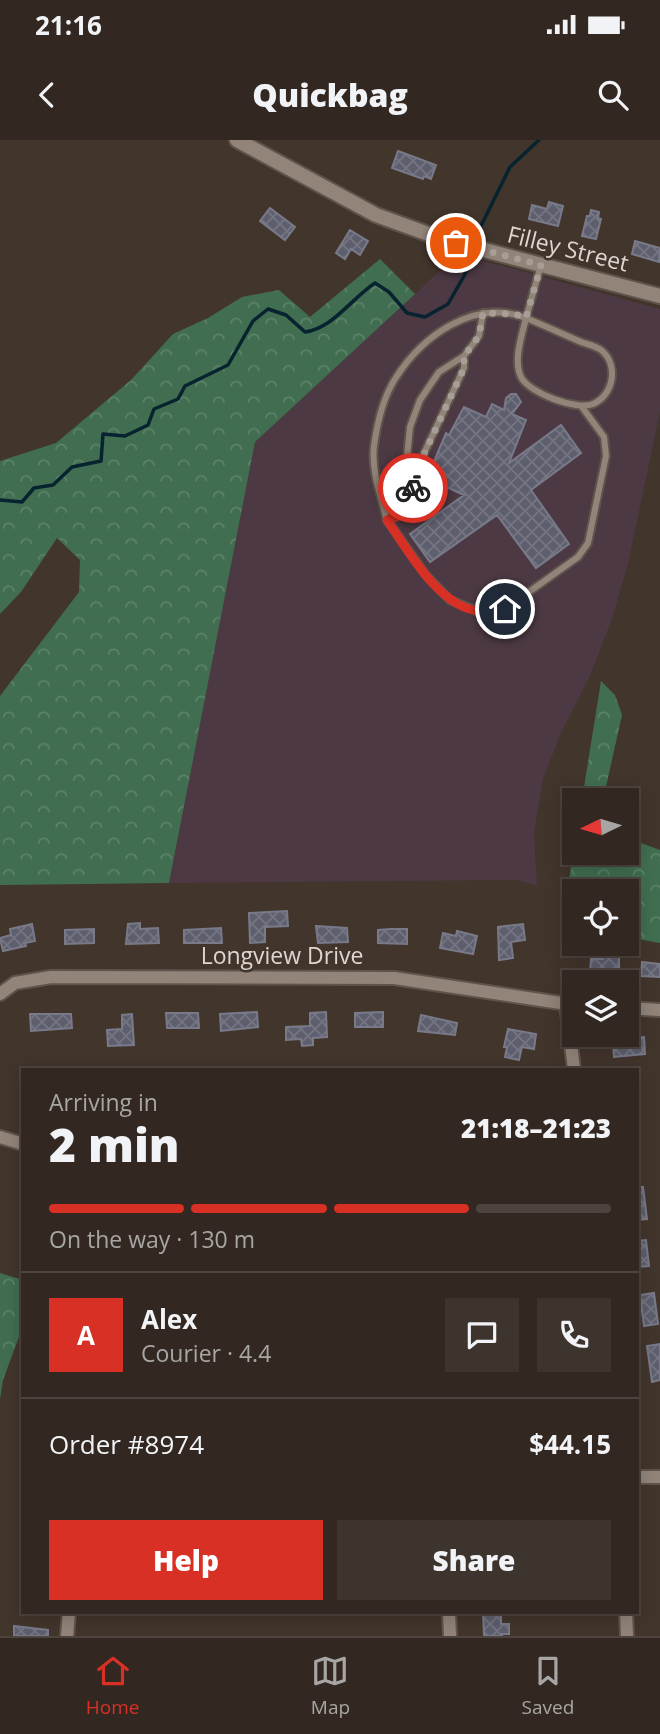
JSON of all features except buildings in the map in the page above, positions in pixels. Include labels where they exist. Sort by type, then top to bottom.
[{"type":"street","name":"Filley Street","points":[[237,140],[376,215],[475,248],[660,296]]},
{"type":"street","name":"Longview Drive","points":[[0,994],[15,983],[51,977],[394,978],[562,1004]]},
{"type":"street","points":[[639,1009],[660,1010]]},
{"type":"street","points":[[573,1047],[574,1068]]},
{"type":"street","points":[[0,1137],[21,1143]]},
{"type":"street","points":[[639,1477],[660,1477]]},
{"type":"street","points":[[67,1636],[69,1614]]},
{"type":"street","points":[[449,1614],[450,1636]]},
{"type":"street","points":[[626,1614],[627,1636]]},
{"type":"lane","points":[[541,265],[526,318],[518,359],[521,377],[537,393],[582,407],[596,403],[607,392],[613,376],[611,362],[601,350],[526,318],[515,314],[483,313],[466,317],[424,342],[395,380],[381,410],[373,449],[377,487],[387,520],[425,574],[450,600],[477,611],[505,609],[578,557],[588,543],[606,456],[604,437],[582,407]]},
{"type":"lane","points":[[387,520],[416,505],[407,457],[410,427],[420,400],[439,372],[464,356],[479,336],[483,313]]},
{"type":"lane","points":[[412,480],[464,368],[464,356]]},
{"type":"shaded area","points":[[458,254],[660,309],[660,412],[628,564],[613,616],[590,676],[561,733],[543,779],[534,832],[537,886],[518,880],[169,883],[255,442]]},
{"type":"green space","points":[[380,259],[415,294],[255,442],[169,883],[0,885],[0,696],[79,592],[80,560],[57,538],[21,592],[0,614],[0,461],[56,443],[131,380],[173,334],[208,318],[242,297],[279,290],[310,317]]},
{"type":"green space","points":[[601,681],[615,695],[622,715],[606,788],[584,788]]},
{"type":"green space","points":[[639,842],[660,850],[660,943],[639,939],[639,879],[569,879],[571,865],[639,865]]},
{"type":"green space","points":[[0,1273],[21,1279],[21,1331],[3,1380],[0,1399]]},
{"type":"waterway","points":[[476,244],[477,234],[510,167],[539,140]]},
{"type":"waterway","points":[[0,500],[22,502],[34,488],[53,485],[72,467],[101,461],[103,434],[125,436],[148,425],[154,409],[178,399],[185,386],[228,365],[253,321],[268,309],[286,315],[305,332],[315,330],[333,319],[375,283],[389,292],[407,313],[425,317],[448,304],[472,262],[474,251]]},
{"type":"way so far","points":[[413,488],[412,480],[464,368],[464,356],[479,336],[483,313],[515,314],[526,318],[541,265],[456,243]]},
{"type":"route","points":[[413,488],[416,505],[387,520],[425,574],[450,600],[477,611],[505,609]]}]
